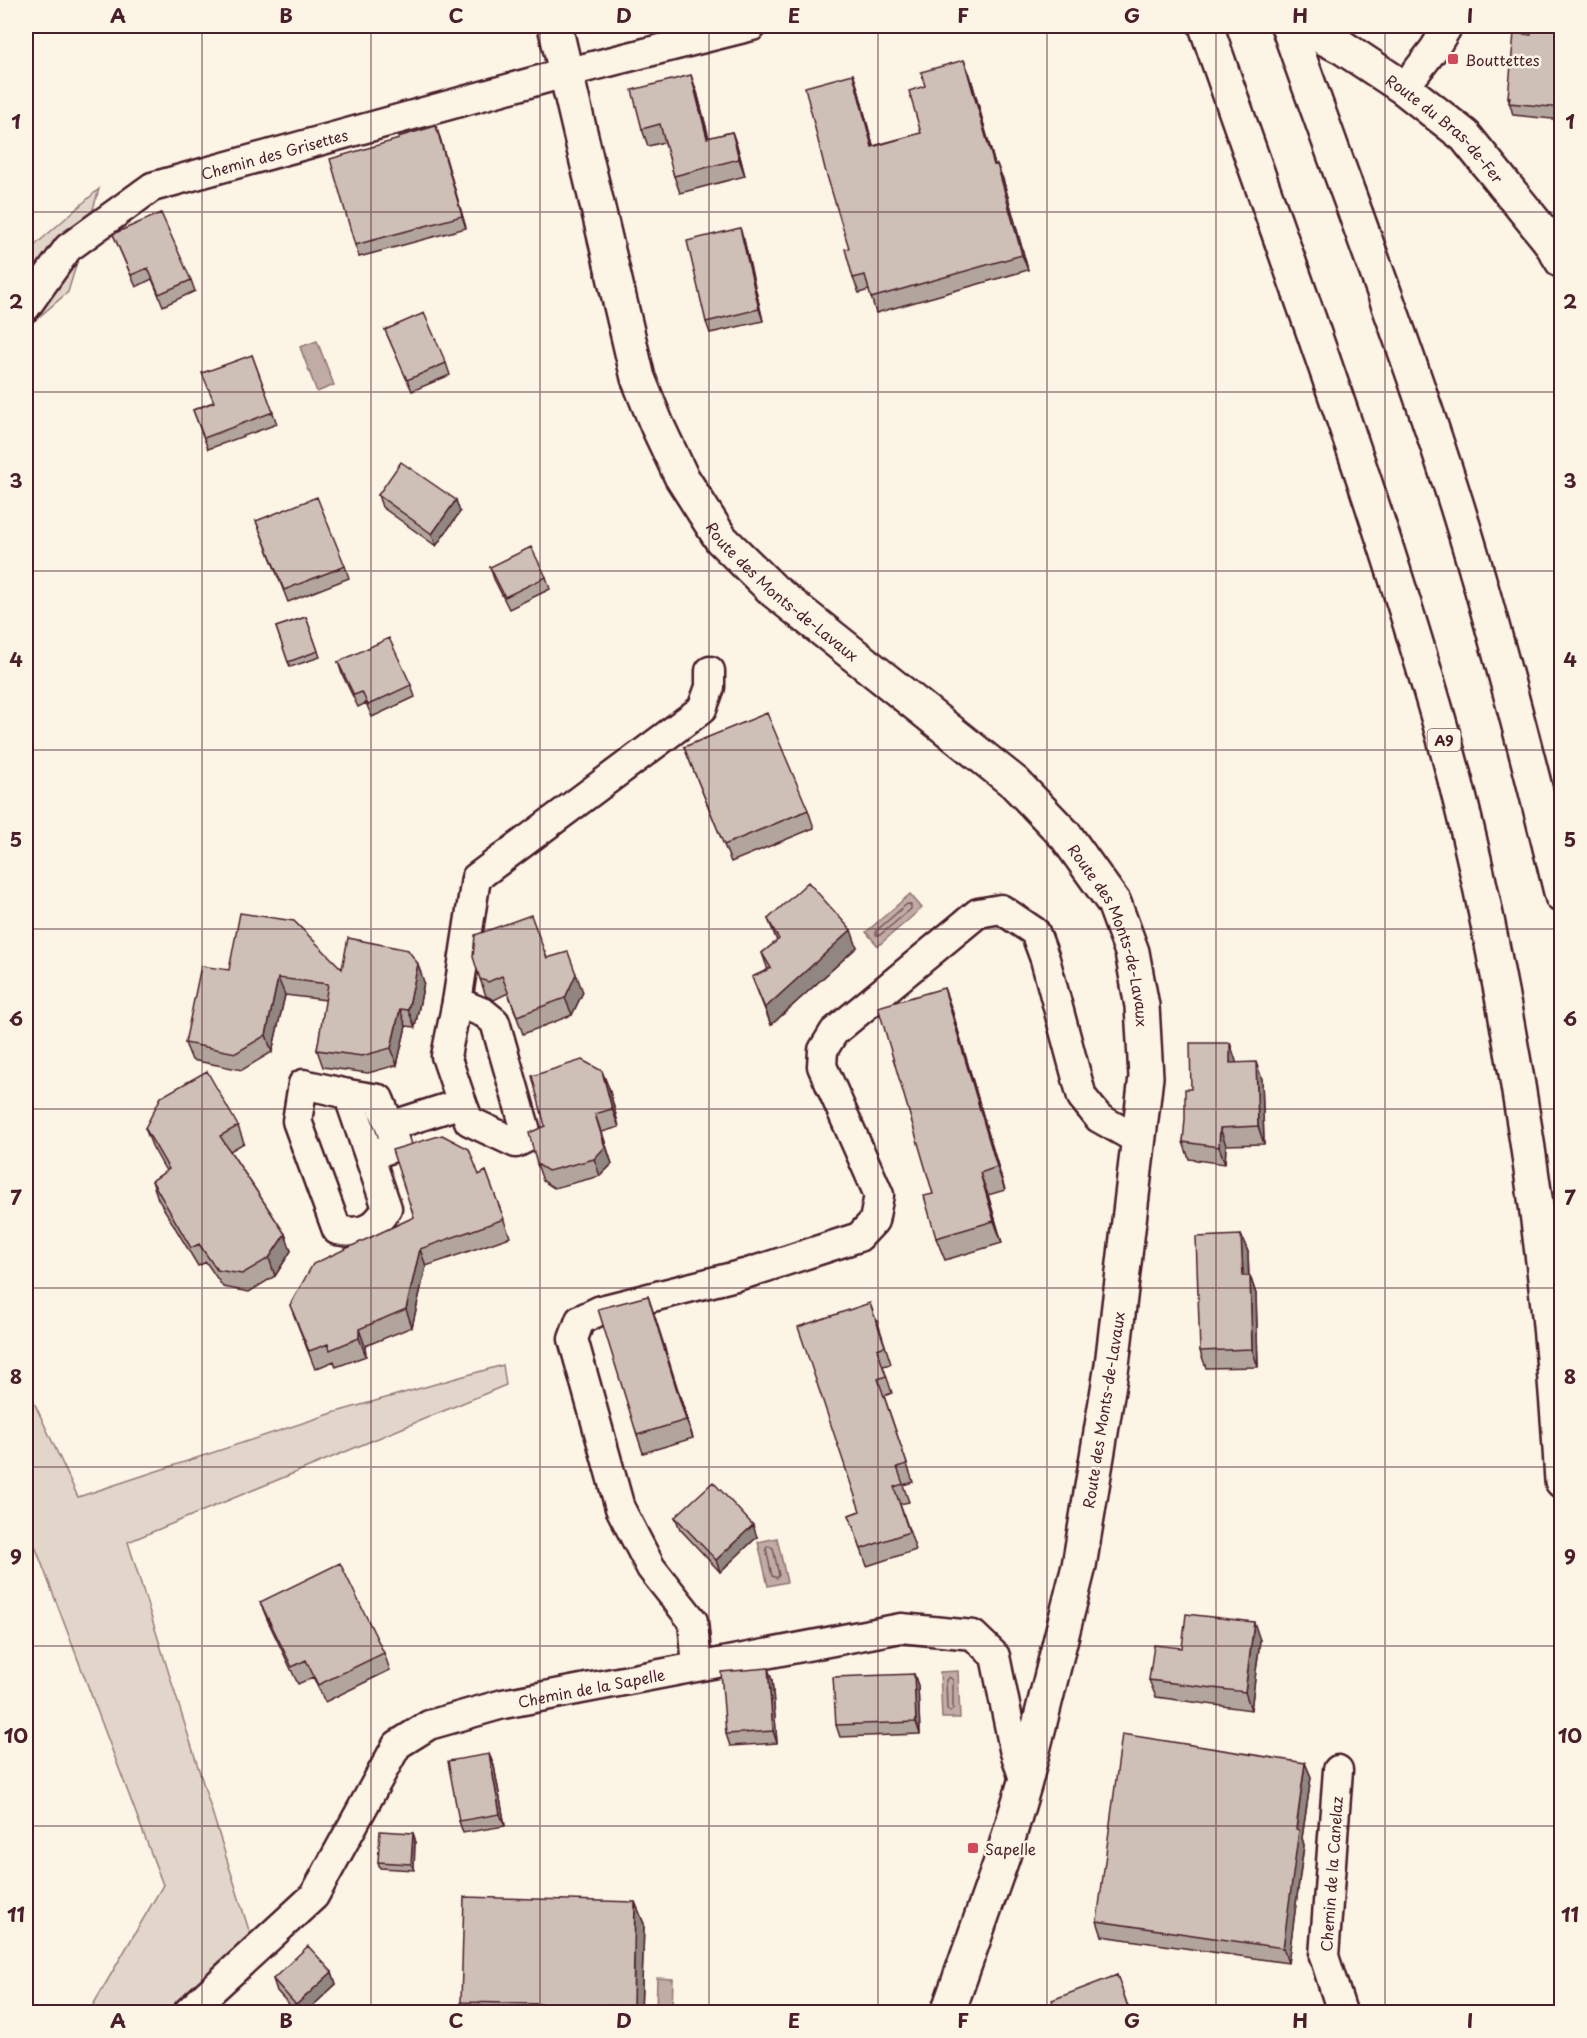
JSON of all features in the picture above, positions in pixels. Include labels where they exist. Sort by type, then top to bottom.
[{"type":"main road","name":"Route des Monts-de-Lavaux","points":[[555,26],[638,378],[681,476],[721,539],[774,591],[1015,783],[1066,836],[1114,903],[1132,952],[1142,1006],[1146,1077],[1112,1365],[1078,1566],[1025,1782],[1003,1856],[948,2013]]},
{"type":"main road","name":"A9","points":[[1206,26],[1385,542],[1438,716],[1465,823],[1488,921],[1523,1113],[1546,1282],[1562,1481]]},
{"type":"main road","points":[[1288,26],[1409,362],[1456,505],[1502,657],[1562,896]]},
{"type":"main road","name":"Route du Bras-de-Fer","points":[[1301,26],[1342,47],[1404,88],[1465,136],[1548,240],[1562,261]]},
{"type":"street","name":"Chemin des Grisettes","points":[[26,307],[68,248],[152,187],[566,73],[752,26]]},
{"type":"street","points":[[1404,88],[1434,49],[1448,26]]},
{"type":"street","points":[[457,1002],[484,1013],[495,1022],[526,1131],[524,1139],[516,1143],[469,1121],[446,1056],[457,1002],[476,878],[702,710],[710,687],[710,671]]},
{"type":"street","points":[[697,1666],[693,1621],[651,1568],[620,1508],[573,1339],[580,1320],[601,1310],[748,1273],[859,1237],[874,1221],[879,1195],[822,1066],[823,1050],[834,1032],[978,914],[1001,909],[1035,932],[1045,959],[1082,1097],[1099,1118],[1138,1140]]},
{"type":"street","points":[[348,1094],[387,1208],[377,1224],[355,1233],[337,1230],[297,1121],[303,1084],[379,1099],[396,1146],[370,1156]]},
{"type":"street","points":[[390,1126],[462,1103]]},
{"type":"street","name":"Chemin de la Sapelle","points":[[188,2013],[314,1896],[397,1745],[429,1725],[503,1704],[901,1628],[973,1635],[995,1656],[1014,1749],[1025,1782]]},
{"type":"street","name":"Chemin de la Canelaz","points":[[1338,1770],[1324,1956],[1342,2013]]},
{"type":"shaded area","points":[[99,189],[68,292],[26,328],[26,253]]},
{"type":"shaded area","points":[[503,1365],[506,1385],[128,1542],[252,1940],[173,2012],[89,2012],[163,1885],[26,1522],[26,1385],[78,1497],[336,1412]]},
{"type":"water","points":[[317,341],[334,385],[317,392],[300,347]]},
{"type":"water","points":[[910,894],[922,908],[878,946],[866,932]]},
{"type":"water","points":[[777,1538],[787,1582],[768,1586],[758,1542]]},
{"type":"water","points":[[958,1671],[960,1718],[942,1718],[940,1672]]},
{"type":"water","points":[[657,1978],[673,1979],[672,2012],[656,2012]]},
{"type":"building","points":[[1532,26],[1561,29],[1559,57],[1562,57],[1562,108],[1509,103],[1514,33],[1531,35]]},
{"type":"building","points":[[964,60],[994,165],[997,164],[1022,255],[871,298],[865,275],[853,278],[845,249],[849,248],[825,169],[805,87],[853,74],[872,147],[921,133],[909,91],[925,86],[921,72]]},
{"type":"building","points":[[691,75],[707,138],[732,132],[739,159],[674,176],[660,124],[642,129],[632,90]]},
{"type":"building","points":[[436,126],[462,216],[355,245],[330,159]]},
{"type":"building","points":[[161,213],[191,280],[159,294],[148,268],[131,275],[113,234]]},
{"type":"building","points":[[740,228],[759,309],[706,322],[687,241]]},
{"type":"building","points":[[424,313],[446,363],[407,380],[385,330]]},
{"type":"building","points":[[252,355],[273,412],[204,438],[193,410],[214,402],[202,373]]},
{"type":"building","points":[[401,462],[456,500],[432,534],[378,495]]},
{"type":"building","points":[[317,497],[345,566],[284,590],[256,521]]},
{"type":"building","points":[[531,547],[546,577],[505,597],[490,567]]},
{"type":"building","points":[[306,617],[318,651],[288,662],[276,627]]},
{"type":"building","points":[[389,638],[411,685],[368,705],[362,692],[354,695],[338,662]]},
{"type":"building","points":[[767,713],[808,810],[724,845],[684,747]]},
{"type":"building","points":[[808,882],[851,930],[765,1008],[752,977],[771,968],[762,953],[779,939],[768,919]]},
{"type":"building","points":[[240,913],[294,921],[342,969],[348,938],[408,950],[418,964],[408,1010],[400,1009],[391,1048],[362,1056],[317,1050],[328,984],[278,978],[266,1035],[236,1053],[185,1043],[201,966],[229,970]]},
{"type":"building","points":[[531,915],[547,958],[568,952],[576,974],[565,998],[517,1016],[502,976],[488,982],[480,979],[473,957],[475,935]]},
{"type":"building","points":[[944,988],[997,1167],[980,1173],[994,1221],[936,1238],[924,1196],[933,1194],[878,1007]]},
{"type":"building","points":[[1190,1043],[1230,1043],[1230,1063],[1256,1062],[1258,1126],[1220,1128],[1219,1147],[1183,1142],[1185,1089],[1191,1089]]},
{"type":"building","points":[[582,1060],[602,1071],[612,1109],[595,1114],[605,1147],[594,1159],[548,1171],[537,1164],[529,1133],[545,1126],[532,1076]]},
{"type":"building","points":[[207,1071],[238,1126],[220,1136],[285,1234],[269,1258],[242,1274],[217,1270],[199,1244],[191,1248],[152,1181],[169,1169],[145,1128],[161,1097]]},
{"type":"building","points":[[442,1135],[469,1149],[479,1175],[486,1171],[504,1219],[420,1249],[406,1309],[359,1329],[359,1338],[330,1350],[328,1344],[309,1351],[290,1305],[313,1264],[414,1217],[392,1150]]},
{"type":"building","points":[[1241,1235],[1243,1276],[1250,1276],[1252,1349],[1200,1351],[1196,1237]]},
{"type":"building","points":[[648,1296],[686,1420],[637,1435],[598,1309]]},
{"type":"building","points":[[870,1303],[885,1346],[877,1349],[886,1376],[878,1379],[907,1464],[897,1467],[903,1484],[894,1487],[909,1532],[861,1549],[849,1515],[860,1511],[798,1327]]},
{"type":"building","points":[[713,1482],[753,1525],[716,1560],[675,1517]]},
{"type":"building","points":[[340,1563],[384,1653],[318,1685],[306,1660],[292,1667],[260,1602]]},
{"type":"building","points":[[1186,1614],[1254,1622],[1245,1692],[1149,1680],[1154,1645],[1182,1648]]},
{"type":"building","points":[[768,1668],[773,1731],[726,1734],[721,1672]]},
{"type":"building","points":[[914,1674],[916,1722],[836,1725],[833,1677]]},
{"type":"building","points":[[1122,1734],[1305,1763],[1296,1829],[1299,1830],[1283,1948],[1097,1921]]},
{"type":"building","points":[[489,1754],[500,1814],[459,1821],[448,1761]]},
{"type":"building","points":[[380,1831],[413,1833],[411,1864],[378,1862]]},
{"type":"building","points":[[464,1897],[635,1902],[633,2006],[461,2002]]},
{"type":"building","points":[[308,1946],[332,1972],[296,2005],[273,1979]]},
{"type":"building","points":[[1117,1975],[1128,2007],[1112,2013],[1056,2013],[1052,2000]]},
{"type":"place","name":"Bouttettes","points":[[1453,59]]},
{"type":"place","name":"Sapelle","points":[[973,1848]]}]
